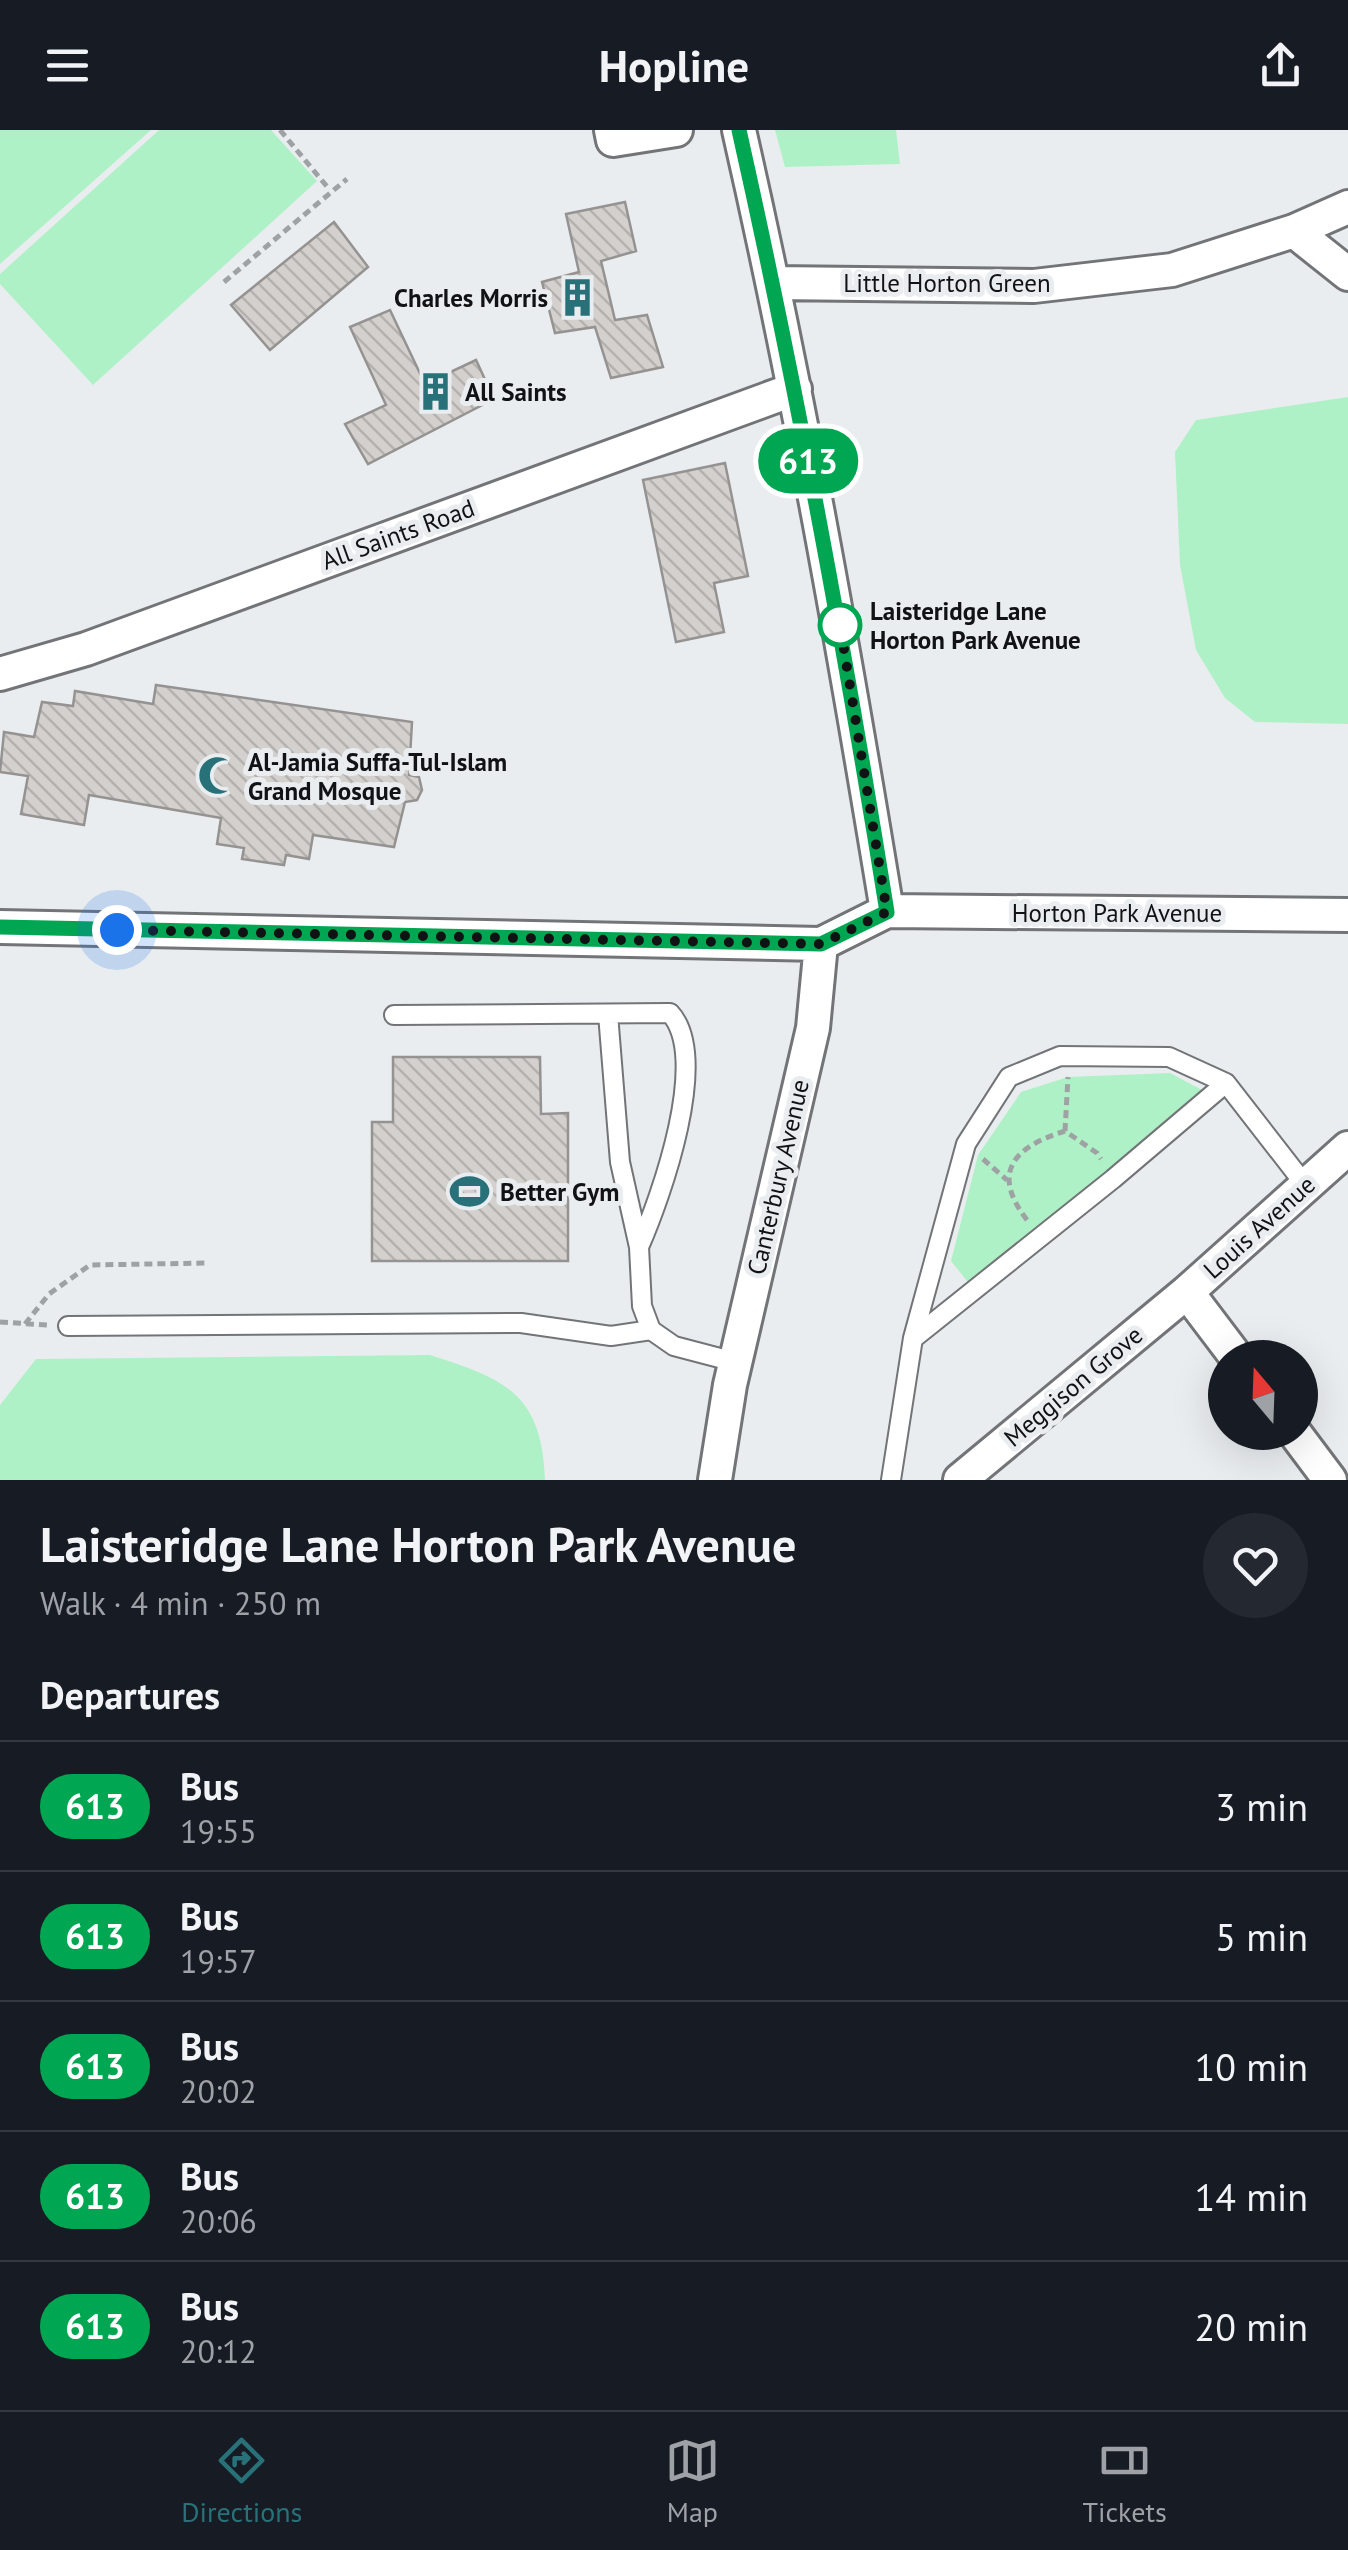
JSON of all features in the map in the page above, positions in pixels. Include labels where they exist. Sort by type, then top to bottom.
[{"type":"street","points":[[611,130],[613,140],[676,130]]},
{"type":"street","points":[[0,927],[821,944],[887,912],[840,624],[774,283],[739,130]]},
{"type":"street","name":"Little Horton Green","points":[[774,283],[1034,286],[1172,270],[1294,231],[1348,208]]},
{"type":"street","points":[[1294,231],[1348,274]]},
{"type":"street","name":"All Saints Road","points":[[0,674],[86,649],[794,389]]},
{"type":"street","name":"Horton Park Avenue","points":[[887,912],[1348,915]]},
{"type":"street","name":"Canterbury Avenue","points":[[715,1480],[735,1362],[813,1028],[821,944]]},
{"type":"street","name":"Louis Avenue","points":[[1223,1340],[1187,1292],[1348,1148]]},
{"type":"street","name":"Meggison Grove","points":[[960,1480],[1187,1292]]},
{"type":"street","points":[[1308,1450],[1330,1480]]},
{"type":"lane","points":[[394,1015],[670,1013],[680,1024],[685,1041],[682,1123],[657,1207],[639,1246]]},
{"type":"lane","points":[[608,1014],[620,1162],[639,1246],[642,1306],[652,1330],[674,1346],[735,1362]]},
{"type":"lane","points":[[891,1480],[914,1338],[966,1144],[1009,1076],[1060,1056],[1169,1056],[1226,1083],[1306,1186]]},
{"type":"lane","points":[[914,1338],[1226,1083]]},
{"type":"lane","points":[[68,1326],[521,1323],[611,1336],[652,1330]]},
{"type":"path","points":[[280,130],[330,190]]},
{"type":"path","points":[[224,282],[347,179]]},
{"type":"path","points":[[1060,1056],[1068,1076],[1065,1131]]},
{"type":"path","points":[[1065,1131],[1097,1153],[1113,1179]]},
{"type":"path","points":[[1046,1233],[1031,1224],[1015,1204],[1006,1180],[1015,1158],[1026,1148],[1036,1140],[1065,1131]]},
{"type":"path","points":[[25,1324],[49,1294],[90,1265],[207,1263]]},
{"type":"path","points":[[0,1322],[68,1326]]},
{"type":"green space","points":[[0,130],[151,130],[0,264]]},
{"type":"green space","points":[[159,130],[271,130],[317,181],[93,385],[0,284],[0,274]]},
{"type":"green space","points":[[775,130],[896,130],[900,164],[785,167]]},
{"type":"green space","points":[[1348,397],[1348,724],[1255,722],[1225,698],[1196,650],[1180,565],[1175,452],[1196,420]]},
{"type":"green space","points":[[1170,1073],[1204,1091],[971,1286],[951,1261],[978,1155],[1021,1092],[1068,1077]]},
{"type":"green space","points":[[430,1355],[479,1372],[514,1394],[536,1427],[545,1480],[0,1480],[0,1405],[36,1359]]},
{"type":"building","name":"Charles Morris","points":[[625,202],[636,251],[601,261],[615,320],[647,315],[663,367],[611,378],[595,327],[555,333],[542,282],[579,272],[566,214]]},
{"type":"building","points":[[334,222],[368,267],[270,350],[231,305]]},
{"type":"building","name":"All Saints","points":[[390,310],[425,384],[476,360],[494,399],[368,464],[345,424],[386,405],[350,327]]},
{"type":"building","points":[[725,463],[748,576],[714,583],[724,632],[676,642],[643,480]]},
{"type":"building","name":"Al-Jamia Suffa-Tul-Islam Grand Mosque","points":[[156,685],[412,722],[409,775],[419,777],[422,790],[417,800],[405,802],[394,847],[313,835],[309,859],[286,855],[284,865],[242,859],[244,848],[217,844],[221,818],[89,795],[84,825],[21,814],[28,776],[0,772],[4,732],[34,737],[42,702],[73,706],[75,691],[153,704]]},
{"type":"building","name":"Better Gym","points":[[393,1057],[540,1057],[541,1114],[568,1113],[568,1261],[372,1261],[372,1122],[393,1122]]},
{"type":"bus line","name":"613","points":[[0,927],[821,944],[887,912],[840,624],[774,283],[739,130]]},
{"type":"place","name":"Charles Morris","points":[[578,298]]},
{"type":"place","name":"All Saints","points":[[435,392]]},
{"type":"place","name":"Laisteridge Lane Horton Park Avenue","points":[[840,625]]},
{"type":"place","name":"Al-Jamia Suffa-Tul-Islam Grand Mosque","points":[[218,776]]},
{"type":"place","name":"Better Gym","points":[[470,1192]]},
{"type":"route","points":[[117,930],[821,944],[887,912],[840,625]]}]
